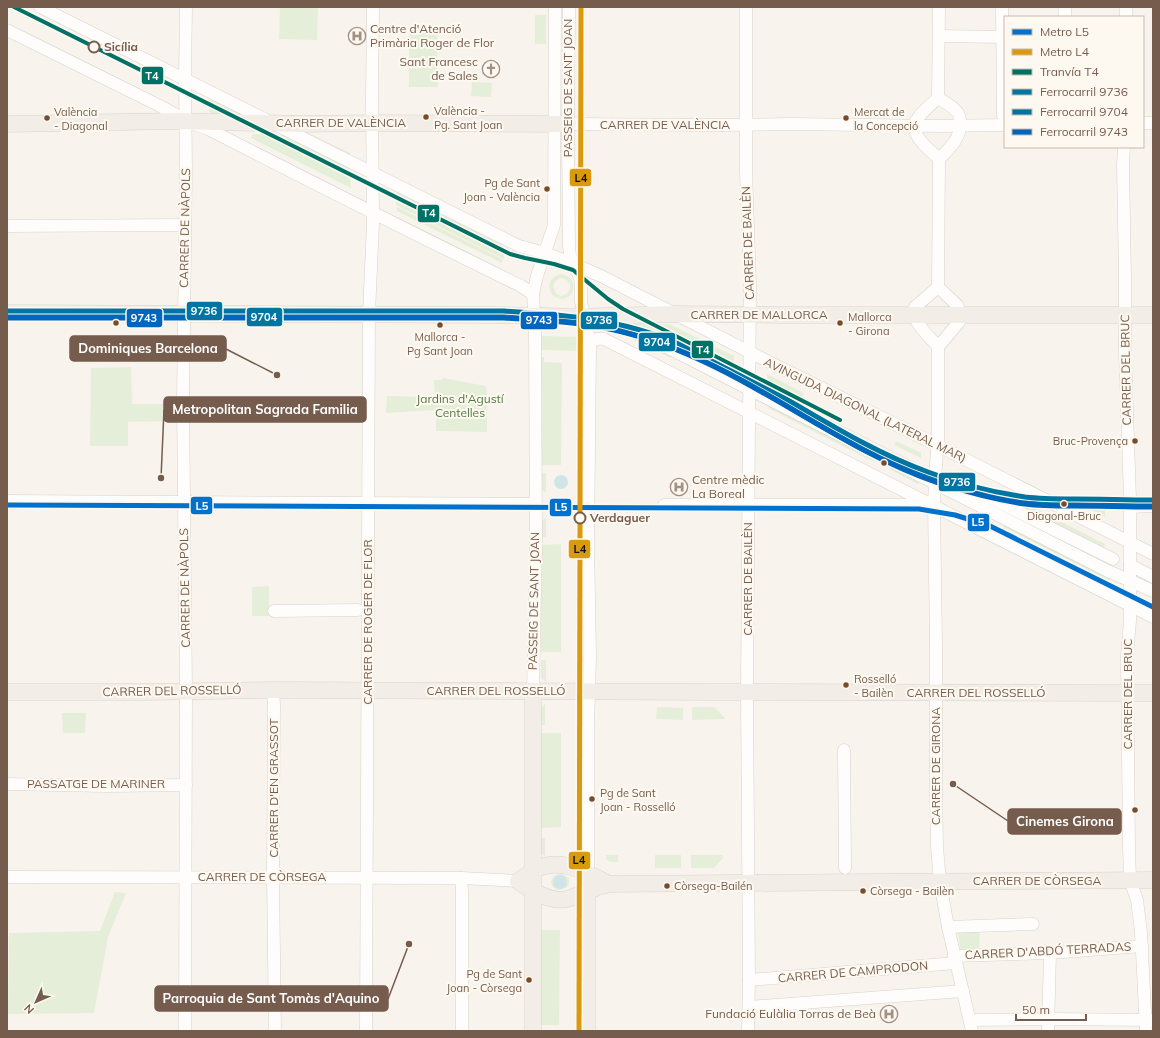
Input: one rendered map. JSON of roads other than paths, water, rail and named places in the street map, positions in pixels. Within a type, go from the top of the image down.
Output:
[{"type":"main road","name":"CARRER DE VALÈNCIA","points":[[7,124],[186,121],[301,124],[561,124]]},
{"type":"main road","name":"CARRER DE MALLORCA","points":[[534,315],[584,312],[605,316],[676,314],[913,314],[958,310],[1153,315]]},
{"type":"main road","points":[[7,313],[534,315]]},
{"type":"main road","name":"CARRER DEL ROSSELLÓ","points":[[7,692],[273,690],[936,693],[1153,692]]},
{"type":"main road","name":"PASSEIG DE SANT JOAN","points":[[533,691],[533,1031]]},
{"type":"main road","points":[[562,864],[588,873],[609,884],[568,899],[561,900],[533,891],[518,881],[533,871],[543,867],[562,864]]},
{"type":"main road","points":[[587,1031],[588,873]]},
{"type":"main road","name":"CARRER DE CÒRSEGA","points":[[609,884],[1153,880]]},
{"type":"street","points":[[40,7],[515,244],[543,257],[574,264]]},
{"type":"street","points":[[185,79],[186,7]]},
{"type":"street","points":[[372,173],[373,7]]},
{"type":"street","name":"PASSEIG DE SANT JOAN","points":[[555,7],[570,256],[580,278],[581,302],[584,312]]},
{"type":"street","name":"PASSEIG DE SANT JOAN","points":[[533,691],[536,541],[533,294],[535,282],[554,225],[569,7]]},
{"type":"street","name":"CARRER DE BAILÈN","points":[[746,7],[746,171],[750,284],[748,505],[748,1031]]},
{"type":"street","points":[[939,7],[938,98],[916,122],[915,132],[939,159]]},
{"type":"street","points":[[1002,7],[1004,120]]},
{"type":"street","points":[[7,30],[160,106],[186,121],[208,130],[521,286],[533,294]]},
{"type":"street","points":[[939,36],[1003,37]]},
{"type":"street","name":"CARRER DE NÀPOLS","points":[[185,79],[185,1031]]},
{"type":"street","points":[[938,98],[958,112],[961,126],[956,140],[939,159],[938,287],[958,310],[959,322],[938,347],[938,446]]},
{"type":"street","name":"CARRER DE VALÈNCIA","points":[[561,124],[746,125],[916,122],[961,126],[1004,120]]},
{"type":"street","name":"CARRER DEL BRUC","points":[[1124,148],[1125,315],[1130,507],[1130,621],[1127,656],[1130,880],[1137,900],[1148,1024]]},
{"type":"street","name":"CARRER DE ROGER DE FLOR","points":[[366,1031],[369,314],[373,213],[372,173]]},
{"type":"street","points":[[7,226],[185,225]]},
{"type":"street","name":"AVINGUDA DIAGONAL (LATERAL MAR)","points":[[574,264],[603,277],[1153,554]]},
{"type":"street","points":[[938,287],[913,310],[913,314],[924,331],[938,347]]},
{"type":"street","points":[[584,312],[590,345],[588,545],[590,691],[588,729],[588,873]]},
{"type":"street","points":[[605,316],[1108,571],[1153,591]]},
{"type":"street","points":[[590,345],[593,340],[598,338],[604,339],[1153,617]]},
{"type":"street","name":"CARRER DE GIRONA","points":[[938,446],[934,505],[937,844],[940,882],[948,927],[971,1026]]},
{"type":"street","points":[[952,479],[1113,559]]},
{"type":"street","points":[[7,501],[535,504]]},
{"type":"street","points":[[664,505],[934,505]]},
{"type":"street","points":[[1130,507],[1153,506]]},
{"type":"street","points":[[1130,565],[1153,577]]},
{"type":"street","points":[[274,611],[358,610]]},
{"type":"street","name":"CARRER D'EN GRASSOT","points":[[273,690],[275,1031]]},
{"type":"street","points":[[844,750],[845,868]]},
{"type":"street","name":"PASSATGE DE MARINER","points":[[7,784],[107,786],[186,785]]},
{"type":"street","name":"CARRER DE CÒRSEGA","points":[[7,877],[461,878],[518,881]]},
{"type":"street","points":[[461,878],[462,1031]]},
{"type":"street","points":[[948,927],[1033,924]]},
{"type":"street","name":"CARRER D'ABDÓ TERRADAS","points":[[955,959],[1142,946]]},
{"type":"street","points":[[1048,1025],[1050,953]]},
{"type":"street","name":"CARRER DE CAMPRODON","points":[[749,980],[955,959]]},
{"type":"street","points":[[749,1007],[964,991]]},
{"type":"street","points":[[971,1026],[1148,1024]]},
{"type":"tram line","name":"T4","points":[[14,7],[510,254],[573,270],[608,299],[623,309],[840,420]]},
{"type":"tram line","points":[[687,347],[917,464]]},
{"type":"metro line","name":"L4","points":[[579,1031],[581,7]]},
{"type":"metro line","name":"L5","points":[[7,505],[919,509],[955,515],[990,526],[1153,607]]},
{"type":"rail line","name":"9736","points":[[7,311],[504,311],[597,320],[650,333],[689,348],[720,362],[866,444],[928,472],[964,484],[1031,498],[1153,500]]},
{"type":"rail line","name":"9704","points":[[7,317],[504,317],[593,325],[634,335],[686,353],[747,383],[866,451],[896,465],[952,486],[988,496],[1031,504],[1153,506]]},
{"type":"rail line","name":"9743","points":[[7,318],[504,318],[600,327],[654,341],[705,362],[745,382],[853,445],[909,472],[959,490],[1025,504],[1055,506],[1153,507]]},
{"type":"place","name":"Centre d'Atenció Primària Roger de Flor","points":[[357,36]]},
{"type":"place","name":"Sicília","points":[[94,47]]},
{"type":"place","name":"Sant Francesc de Sales","points":[[491,69]]},
{"type":"place","name":"València - Pg. Sant Joan","points":[[426,117]]},
{"type":"place","name":"València - Diagonal","points":[[47,118]]},
{"type":"place","name":"Mercat de la Concepció","points":[[846,118]]},
{"type":"place","name":"Pg de Sant Joan - València","points":[[547,189]]},
{"type":"place","name":"Mallorca - Girona","points":[[840,323]]},
{"type":"place","name":"Mallorca - Pg Sant Joan","points":[[440,325]]},
{"type":"place","name":"Dominiques Barcelona","points":[[277,375]]},
{"type":"place","name":"Bruc-Provença","points":[[1135,441]]},
{"type":"place","name":"Metropolitan Sagrada Familia","points":[[161,478]]},
{"type":"place","name":"Centre mèdic La Boreal","points":[[679,487]]},
{"type":"place","name":"Diagonal-Bruc","points":[[1064,504]]},
{"type":"place","name":"Verdaguer","points":[[580,518]]},
{"type":"place","name":"Rosselló - Bailèn","points":[[846,685]]},
{"type":"place","name":"Cinemes Girona","points":[[953,784]]},
{"type":"place","name":"Pg de Sant Joan - Rosselló","points":[[592,799]]},
{"type":"place","name":"Còrsega-Bailén","points":[[667,886]]},
{"type":"place","name":"Còrsega - Bailèn","points":[[863,891]]},
{"type":"place","name":"Parroquia de Sant Tomàs d'Aquino","points":[[409,944]]},
{"type":"place","name":"Pg de Sant Joan - Còrsega","points":[[529,980]]},
{"type":"place","name":"Fundació Eulàlia Torras de Beà","points":[[889,1014]]},
{"type":"park label","name":"Jardins d'Agustí Centelles","points":[[460,406]]}]
